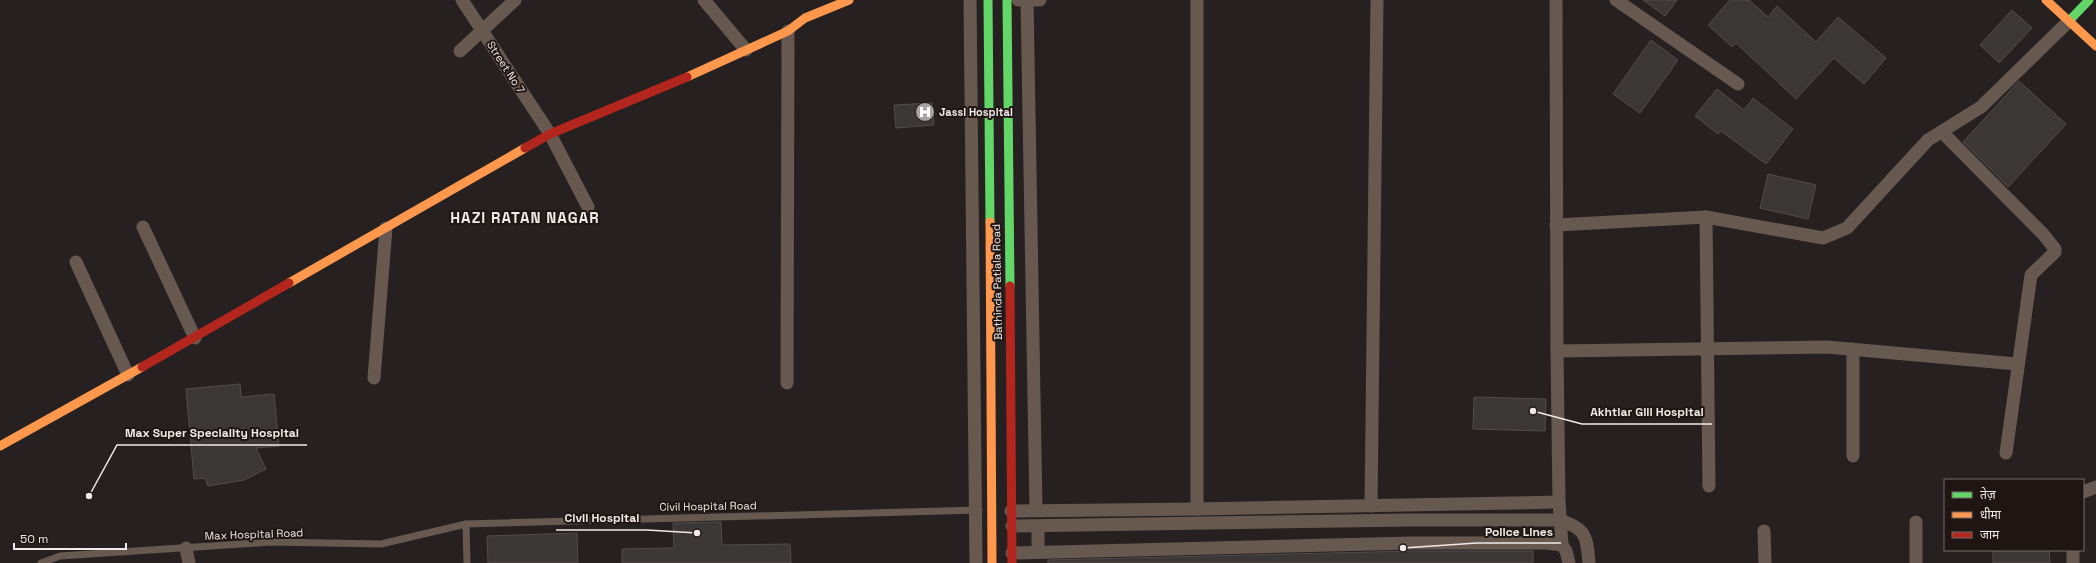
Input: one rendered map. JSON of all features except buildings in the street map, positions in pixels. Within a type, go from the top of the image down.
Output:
[{"type":"main road","points":[[0,446],[195,338],[550,134],[696,73],[788,30],[806,18],[850,0]]},
{"type":"main road","points":[[988,0],[992,563]]},
{"type":"main road","name":"Bathinda Patiala Road","points":[[1006,0],[1012,558]]},
{"type":"main road","points":[[2046,0],[2096,46]]},
{"type":"main road","points":[[2069,21],[2089,0]]},
{"type":"main road","points":[[804,6],[806,18]]},
{"type":"street","name":"Street No 7","points":[[462,0],[550,134],[588,207]]},
{"type":"street","points":[[460,51],[515,0]]},
{"type":"street","points":[[704,0],[746,50]]},
{"type":"street","points":[[970,0],[976,563]]},
{"type":"street","points":[[1006,0],[1040,0]]},
{"type":"street","points":[[1027,0],[1036,510]]},
{"type":"street","points":[[1196,0],[1197,509]]},
{"type":"street","points":[[1371,506],[1377,0]]},
{"type":"street","points":[[1556,0],[1556,352],[1558,502],[1562,545],[1566,551],[1569,563]]},
{"type":"street","points":[[1616,0],[1738,84]]},
{"type":"street","points":[[1556,225],[1706,217],[1823,238],[1847,228],[1928,140],[1982,107],[2069,21]]},
{"type":"street","points":[[787,383],[788,30]]},
{"type":"street","points":[[1942,132],[2043,234],[2055,249],[2055,252],[2031,275],[2017,364],[2006,453]]},
{"type":"street","points":[[1706,217],[1709,486]]},
{"type":"street","points":[[144,227],[195,338]]},
{"type":"street","points":[[374,378],[386,228]]},
{"type":"street","points":[[76,262],[128,375]]},
{"type":"street","points":[[1556,352],[1707,348],[1827,347],[2017,364]]},
{"type":"street","points":[[1853,349],[1853,456]]},
{"type":"street","points":[[2084,492],[2096,488]]},
{"type":"street","points":[[1011,511],[1558,502]]},
{"type":"street","points":[[1012,526],[1410,520],[1560,520],[1581,530],[1587,541],[1589,563]]},
{"type":"street","points":[[1916,522],[1916,563]]},
{"type":"street","points":[[1038,526],[1038,552]]},
{"type":"street","points":[[1764,530],[1765,563]]},
{"type":"street","points":[[1012,558],[1038,552],[1412,543],[1546,543],[1562,545]]},
{"type":"street","points":[[186,548],[189,563]]},
{"type":"street","points":[[2073,551],[2073,563]]},
{"type":"lane","name":"Civil Hospital Road","points":[[466,524],[991,510]]},
{"type":"lane","name":"Max Hospital Road","points":[[41,563],[60,556],[271,542],[381,544],[466,524]]},
{"type":"lane","points":[[466,524],[467,563]]},
{"type":"traffic: fast","points":[[988,0],[990,222]]},
{"type":"traffic: fast","points":[[1007,0],[1010,286]]},
{"type":"traffic: fast","points":[[2069,21],[2089,0]]},
{"type":"traffic: slow","points":[[687,77],[788,31],[805,18],[849,0]]},
{"type":"traffic: slow","points":[[2046,0],[2096,46]]},
{"type":"traffic: slow","points":[[289,283],[525,148]]},
{"type":"traffic: slow","points":[[990,222],[992,563]]},
{"type":"traffic: slow","points":[[0,446],[142,367]]},
{"type":"traffic: jam","points":[[525,148],[550,134],[687,77]]},
{"type":"traffic: jam","points":[[142,367],[289,283]]},
{"type":"traffic: jam","points":[[1010,286],[1012,563]]},
{"type":"place","name":"Jassi Hospital","points":[[925,112]]},
{"type":"place","name":"Akhtiar Gill Hospital","points":[[1533,411]]},
{"type":"place","name":"Max Super Speciality Hospital","points":[[89,496]]},
{"type":"place","name":"Civil Hospital","points":[[697,533]]},
{"type":"place","name":"Police Lines","points":[[1403,548]]},
{"type":"district","name":"HAZI RATAN NAGAR","points":[[525,217]]}]
